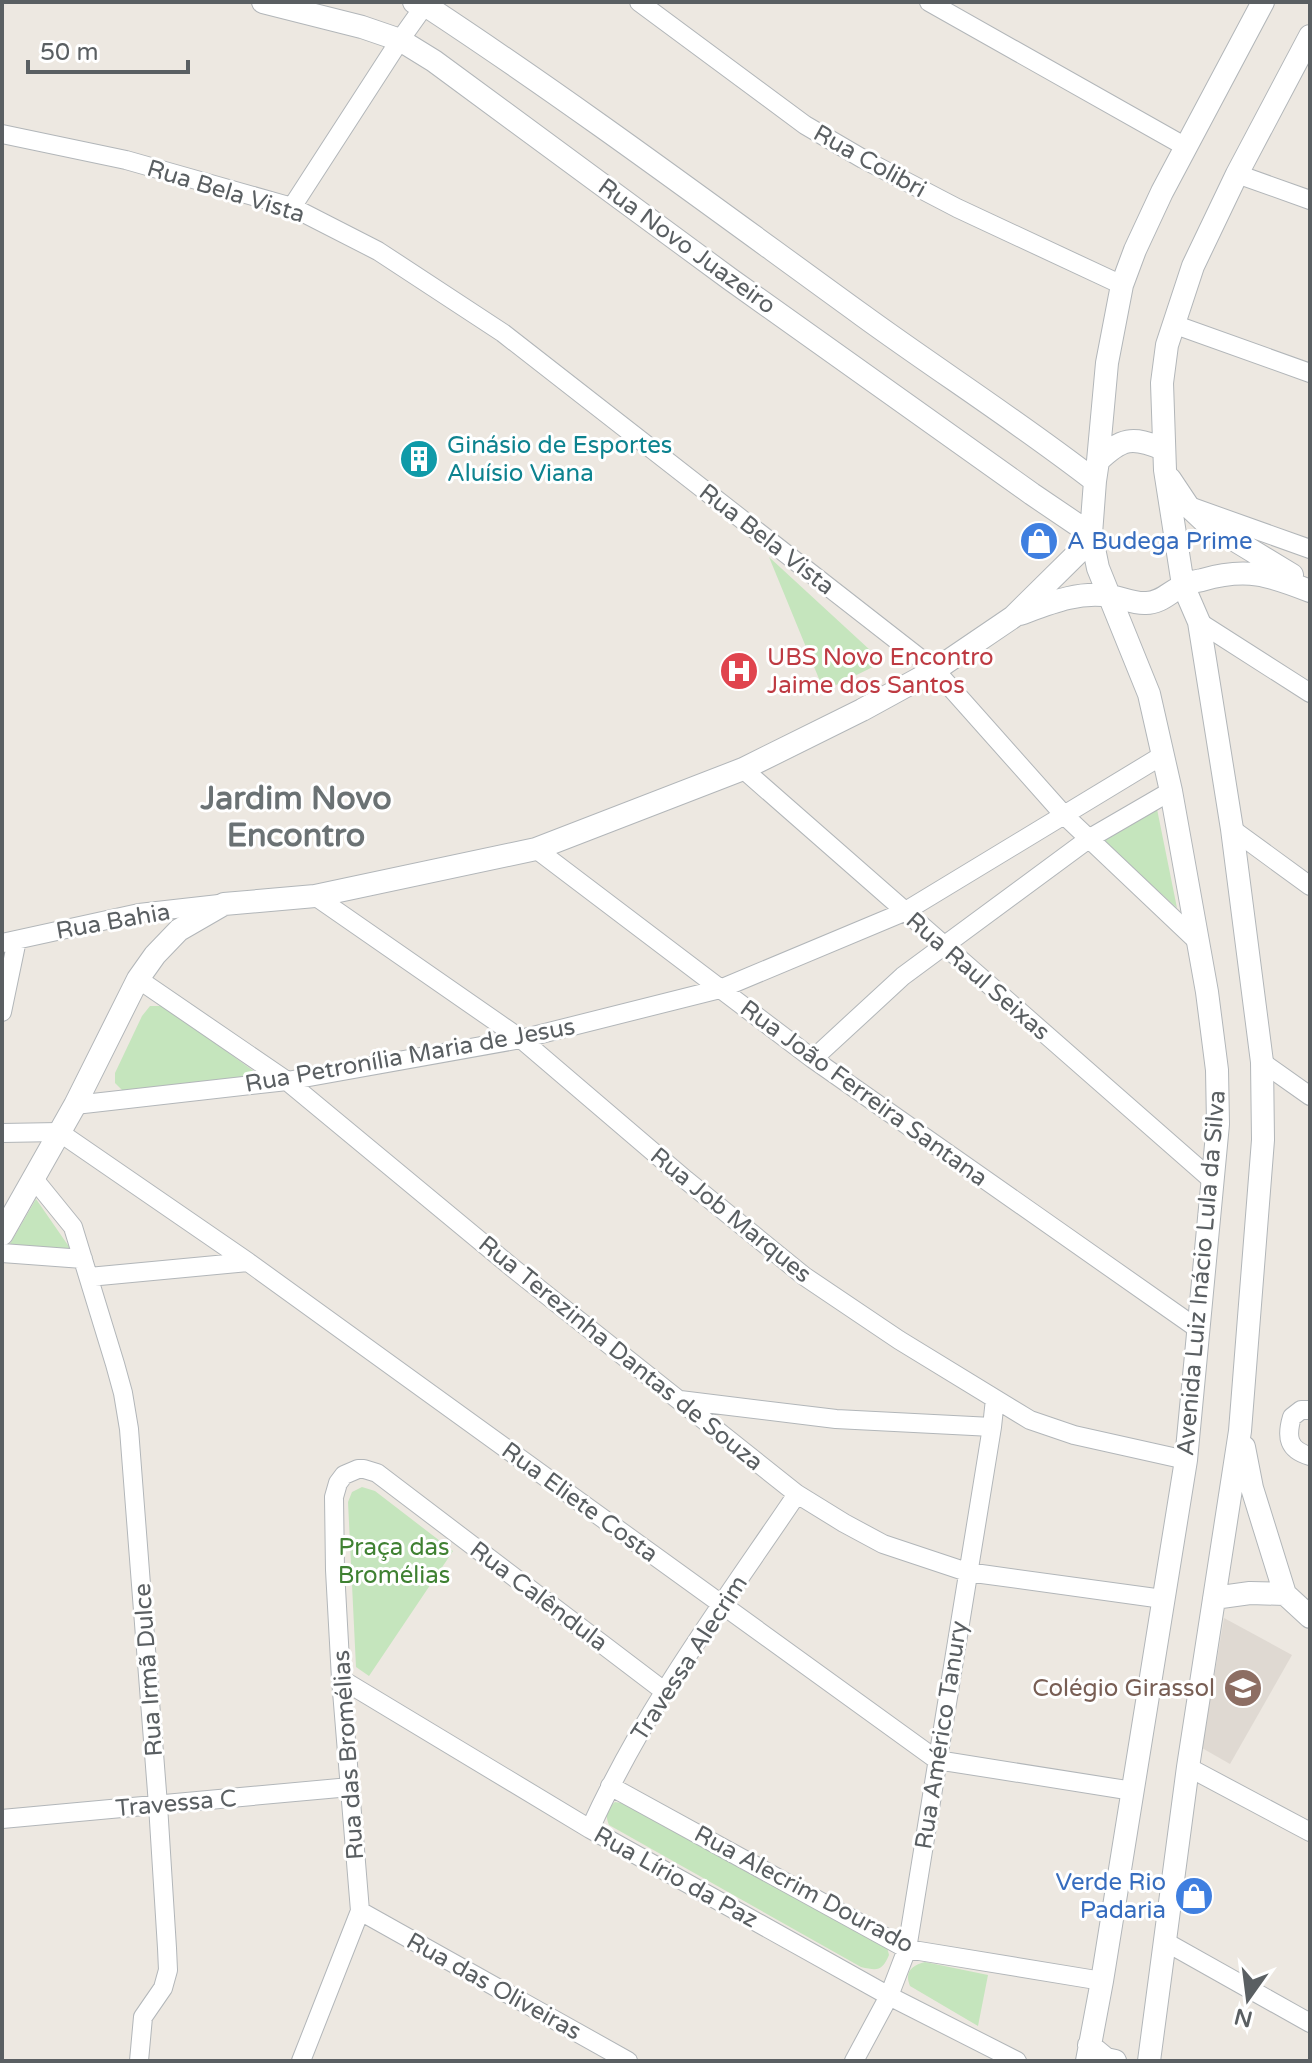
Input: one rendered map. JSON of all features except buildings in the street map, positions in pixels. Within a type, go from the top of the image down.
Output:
[{"type":"street","name":"Rua Novo Juazeiro","points":[[263,2],[400,40],[434,61],[730,279],[1091,537]]},
{"type":"street","name":"Rua Colibri","points":[[639,2],[805,125],[863,159],[957,208],[1122,285]]},
{"type":"street","points":[[929,2],[1186,147]]},
{"type":"street","name":"Avenida Luiz Inácio Lula da Silva","points":[[1088,2053],[1186,1460],[1218,1124],[1217,1070],[1171,791],[1149,694],[1098,568],[1091,537],[1096,471],[1107,363],[1122,285],[1135,250],[1186,147],[1263,2]]},
{"type":"street","name":"Rua Novo Juazeiro","points":[[422,3],[526,72],[920,357],[1027,430],[1096,471]]},
{"type":"street","points":[[292,207],[422,3]]},
{"type":"street","name":"Avenida Luiz Inácio Lula da Silva","points":[[1150,2057],[1188,1767],[1240,1431],[1263,1140],[1262,1062],[1232,829],[1199,622],[1183,585],[1164,460],[1162,383],[1167,345],[1193,266],[1237,174],[1310,36]]},
{"type":"street","name":"Rua Bela Vista","points":[[2,134],[126,160],[292,207],[378,251],[503,333],[935,670],[1064,815],[1198,942]]},
{"type":"street","points":[[1237,174],[1310,200]]},
{"type":"street","points":[[1173,324],[1310,373]]},
{"type":"street","points":[[1096,471],[1115,445],[1131,441],[1148,443],[1164,460],[1188,506],[1205,522],[1310,588]]},
{"type":"street","points":[[1188,506],[1310,549]]},
{"type":"street","points":[[2,1234],[75,1105],[138,979],[179,930],[224,904],[315,896],[536,849],[743,769],[935,670],[1013,617],[1091,537]]},
{"type":"street","points":[[1013,617],[1075,596],[1109,596],[1148,604],[1167,597],[1183,585],[1226,574],[1270,576],[1310,588]]},
{"type":"street","points":[[1199,622],[1310,693]]},
{"type":"street","name":"Rua Petronília Maria de Jesus","points":[[75,1105],[287,1081],[521,1039],[720,989],[904,912],[1163,755]]},
{"type":"street","name":"Rua Raul Seixas","points":[[743,769],[1213,1181]]},
{"type":"street","points":[[813,1059],[903,976],[1090,838],[1171,791]]},
{"type":"street","points":[[1232,829],[1310,886]]},
{"type":"street","name":"Rua João Ferreira Santana","points":[[536,849],[813,1059],[1198,1329]]},
{"type":"street","name":"Rua Job Marques","points":[[315,896],[521,1039],[804,1276],[899,1340],[1030,1420],[1074,1435],[1186,1460]]},
{"type":"street","name":"Rua Bahia","points":[[10,941],[139,913],[224,904]]},
{"type":"street","points":[[2,1012],[10,941]]},
{"type":"street","name":"Rua Terezinha Dantas de Souza","points":[[138,979],[287,1081],[514,1269],[797,1494],[844,1523],[883,1544],[967,1572],[1163,1599]]},
{"type":"street","points":[[1262,1062],[1310,1096]]},
{"type":"street","points":[[2,1133],[59,1132]]},
{"type":"street","name":"Rua Eliete Costa","points":[[59,1132],[248,1262],[937,1760],[1133,1791]]},
{"type":"street","name":"Rua Irmã Dulce","points":[[34,1179],[73,1227],[123,1393],[129,1429],[168,1970],[163,1988],[143,2017],[139,2061]]},
{"type":"street","points":[[2,1253],[86,1268],[248,1262]]},
{"type":"street","name":"Rua Américo Tanury","points":[[854,2061],[889,1996],[907,1949],[995,1399]]},
{"type":"street","points":[[680,1400],[836,1419],[992,1427]]},
{"type":"street","points":[[1310,1410],[1301,1410],[1292,1417],[1289,1439],[1300,1454],[1310,1456]]},
{"type":"street","points":[[1240,1431],[1252,1488],[1285,1594],[1310,1617]]},
{"type":"street","name":"Rua das Bromélias","points":[[301,2061],[360,1911],[341,1679],[334,1497],[344,1475],[358,1469],[377,1473]]},
{"type":"street","name":"Rua Calêndula","points":[[377,1473],[664,1691]]},
{"type":"street","name":"Travessa Alecrim","points":[[590,1829],[610,1786],[664,1691],[797,1494]]},
{"type":"street","points":[[1214,1598],[1250,1593],[1285,1594]]},
{"type":"street","name":"Rua Lírio da Paz","points":[[341,1679],[590,1829],[889,1996],[1017,2061]]},
{"type":"street","points":[[1188,1767],[1310,1832]]},
{"type":"street","name":"Rua Alecrim Dourado","points":[[610,1786],[907,1949],[1102,1981]]},
{"type":"street","name":"Travessa C","points":[[2,1819],[350,1787]]},
{"type":"street","name":"Rua das Oliveiras","points":[[360,1911],[628,2061]]},
{"type":"street","points":[[1164,1941],[1310,2023]]},
{"type":"street","points":[[1088,2053],[1115,2061]]},
{"type":"street","points":[[1127,2061],[1150,2057]]},
{"type":"shaded area","name":"Colégio Girassol","points":[[1224,1618],[1292,1655],[1230,1764],[1202,1748]]},
{"type":"green space","points":[[769,557],[883,662],[824,691]]},
{"type":"green space","points":[[1157,809],[1177,908],[1102,840]]},
{"type":"green space","points":[[150,1006],[164,1006],[259,1075],[123,1091],[115,1083],[115,1073],[142,1016]]},
{"type":"green space","points":[[36,1199],[72,1251],[7,1249]]},
{"type":"green space","name":"Praça das Bromélias","points":[[362,1487],[375,1491],[453,1551],[369,1676],[356,1667],[348,1502],[352,1492]]},
{"type":"green space","points":[[615,1802],[627,1804],[887,1947],[889,1955],[882,1967],[861,1967],[609,1825],[607,1812]]},
{"type":"green space","points":[[925,1962],[988,1975],[978,2026],[910,1986],[910,1970]]},
{"type":"place","name":"Ginásio de Esportes Aluísio Viana","points":[[419,459]]},
{"type":"place","name":"A Budega Prime","points":[[1039,541]]},
{"type":"place","name":"UBS Novo Encontro Jaime dos Santos","points":[[739,671]]},
{"type":"place","name":"Colégio Girassol","points":[[1243,1688]]},
{"type":"place","name":"Verde Rio Padaria","points":[[1194,1896]]},
{"type":"district","name":"Jardim Novo Encontro","points":[[296,816]]}]
